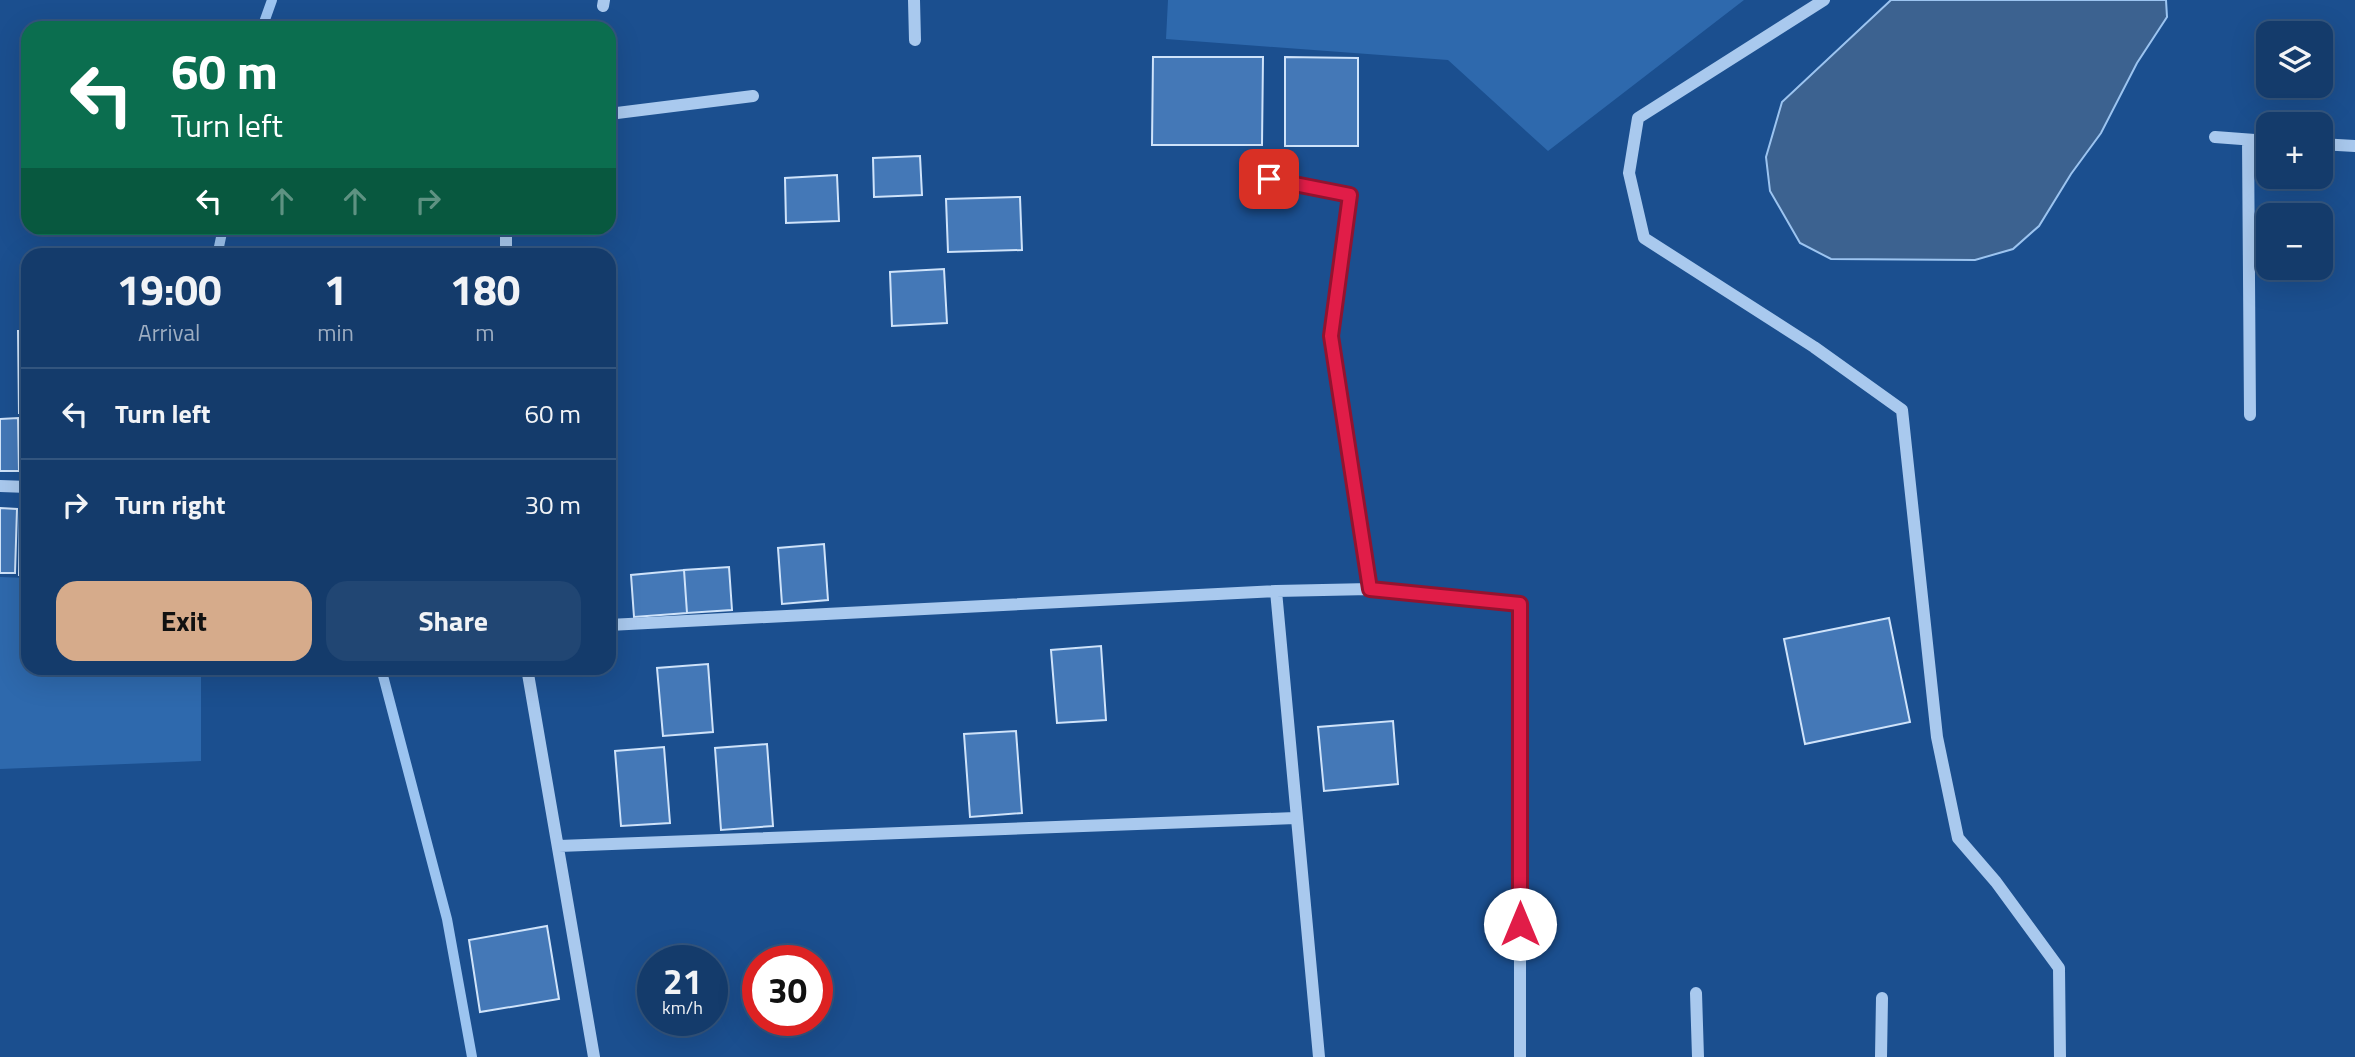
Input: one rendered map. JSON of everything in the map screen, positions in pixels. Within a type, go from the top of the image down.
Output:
[{"type":"street","points":[[914,0],[915,40]]},
{"type":"street","points":[[1824,0],[1638,118],[1629,173],[1644,238],[1814,347],[1902,410],[1937,737],[1958,838],[1996,882],[2059,968],[2060,1057]]},
{"type":"street","points":[[616,113],[753,96]]},
{"type":"street","points":[[2215,137],[2256,140]]},
{"type":"street","points":[[2248,139],[2250,415]]},
{"type":"street","points":[[2333,145],[2355,146]]},
{"type":"street","points":[[1269,179],[1350,195],[1331,336],[1370,589]]},
{"type":"street","points":[[0,486],[21,487]]},
{"type":"street","points":[[616,625],[1276,591],[1370,589],[1520,604],[1520,1057]]},
{"type":"street","points":[[1276,591],[1319,1057]]},
{"type":"street","points":[[528,675],[594,1057]]},
{"type":"street","points":[[559,846],[1296,818]]},
{"type":"street","points":[[1696,993],[1698,1057]]},
{"type":"street","points":[[1881,1057],[1882,998]]},
{"type":"shaded area","points":[[1168,0],[1744,0],[1548,151],[1448,60],[1166,39]]},
{"type":"shaded area","points":[[1891,0],[2166,0],[2167,17],[2137,63],[2101,133],[2071,174],[2039,226],[2013,249],[1975,260],[1831,259],[1800,243],[1770,191],[1766,157],[1782,102]]},
{"type":"shaded area","points":[[0,577],[21,578],[21,675],[201,675],[201,761],[0,769]]},
{"type":"building","points":[[1153,57],[1263,57],[1262,145],[1152,145]]},
{"type":"building","points":[[1285,57],[1358,58],[1358,146],[1285,146]]},
{"type":"building","points":[[920,156],[922,195],[874,197],[873,158]]},
{"type":"building","points":[[837,175],[839,221],[786,223],[785,178]]},
{"type":"building","points":[[1020,197],[1022,250],[948,252],[946,199]]},
{"type":"building","points":[[944,269],[947,323],[892,326],[890,272]]},
{"type":"building","points":[[18,331],[21,331],[21,413]]},
{"type":"building","points":[[18,418],[19,471],[0,471],[0,419]]},
{"type":"building","points":[[0,508],[17,509],[15,573],[0,573]]},
{"type":"building","points":[[20,509],[21,575],[19,575]]},
{"type":"building","points":[[824,544],[828,600],[782,604],[778,548]]},
{"type":"building","points":[[729,567],[732,610],[687,613],[684,570]]},
{"type":"building","points":[[684,570],[687,613],[634,617],[631,575]]},
{"type":"building","points":[[1889,618],[1910,722],[1805,744],[1784,639]]},
{"type":"building","points":[[1101,646],[1106,720],[1057,723],[1051,650]]},
{"type":"building","points":[[708,664],[713,732],[663,736],[657,668]]},
{"type":"building","points":[[1393,721],[1398,784],[1324,791],[1318,727]]},
{"type":"building","points":[[1016,731],[1022,813],[970,817],[964,734]]},
{"type":"building","points":[[767,744],[773,826],[721,830],[715,748]]},
{"type":"building","points":[[664,747],[670,823],[621,826],[615,751]]},
{"type":"building","points":[[547,926],[559,999],[480,1012],[469,940]]},
{"type":"waterway","points":[[264,21],[272,0]]},
{"type":"waterway","points":[[219,248],[222,235]]},
{"type":"waterway","points":[[383,675],[447,919],[472,1057]]},
{"type":"route","points":[[1269,179],[1350,195],[1331,336],[1370,589],[1520,604],[1520,924]]}]
